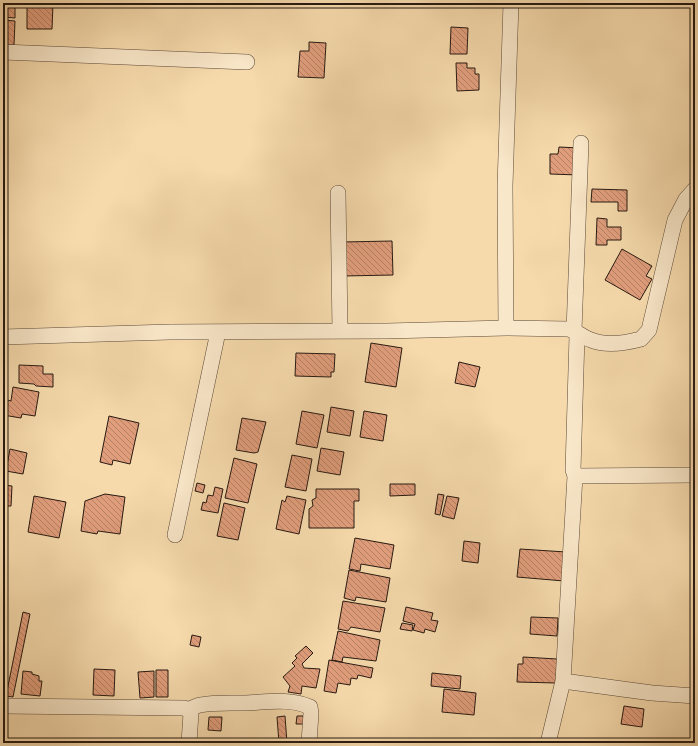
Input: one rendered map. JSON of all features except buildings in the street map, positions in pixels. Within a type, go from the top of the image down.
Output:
[{"type":"street","points":[[506,328],[505,186],[511,3]]},
{"type":"street","points":[[3,52],[247,62]]},
{"type":"street","points":[[548,743],[562,681],[575,476],[573,470],[577,336],[574,331],[581,143]]},
{"type":"street","points":[[3,337],[506,328],[568,329],[602,343],[624,343],[641,339],[649,330],[675,220],[686,199],[695,189]]},
{"type":"street","points":[[338,193],[340,331]]},
{"type":"street","points":[[176,535],[218,332]]},
{"type":"street","points":[[575,476],[695,475]]},
{"type":"street","points":[[562,681],[652,693],[695,696]]},
{"type":"street","points":[[188,710],[200,705],[221,703],[294,702],[304,704],[310,707],[311,713],[309,743]]},
{"type":"street","points":[[3,706],[184,708],[191,714],[189,743]]}]
